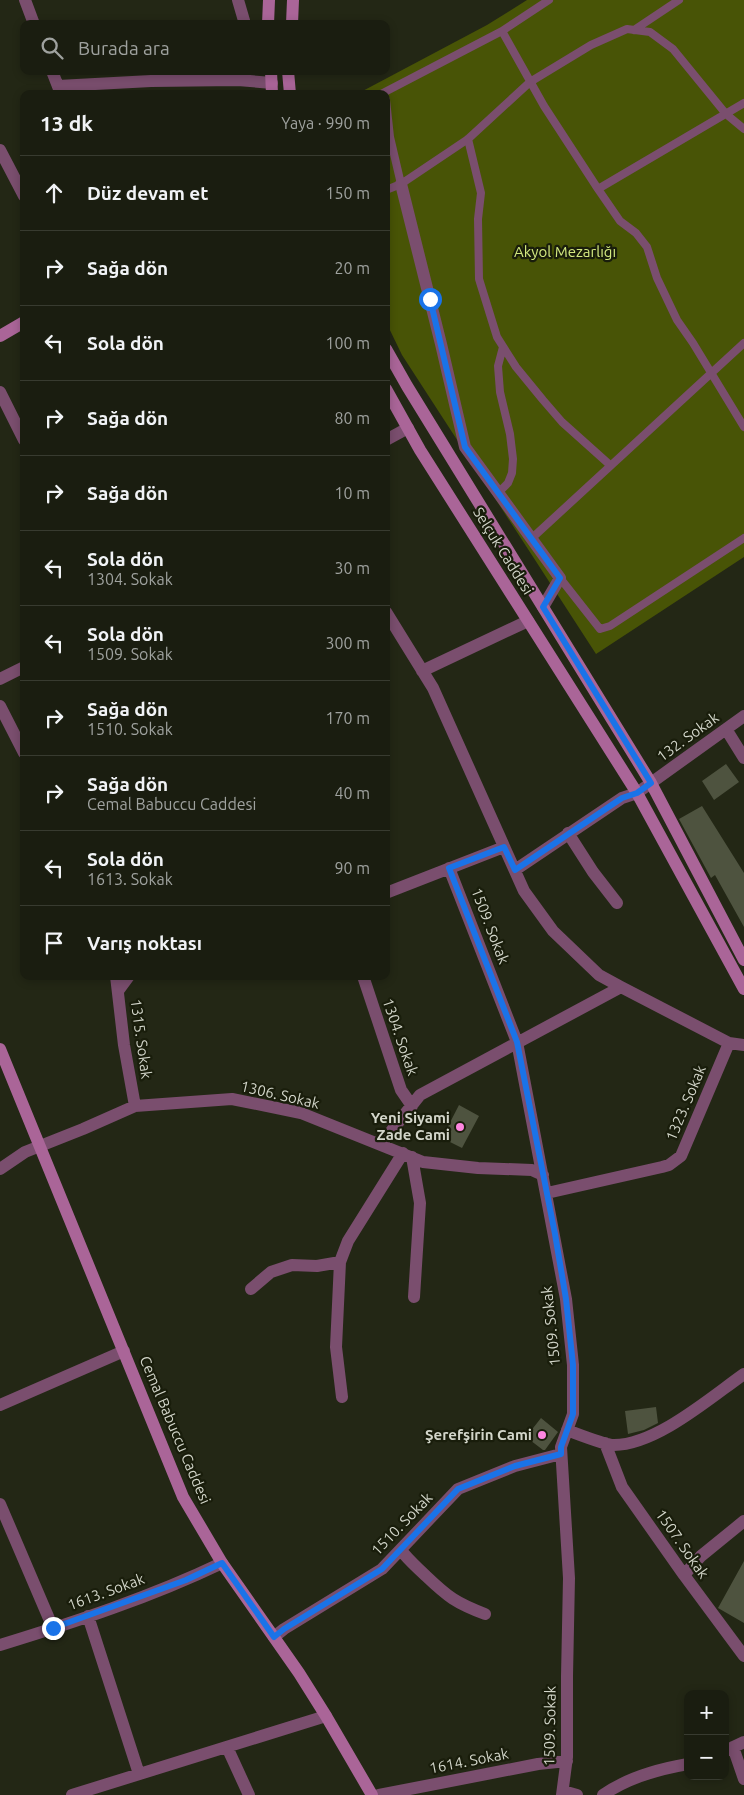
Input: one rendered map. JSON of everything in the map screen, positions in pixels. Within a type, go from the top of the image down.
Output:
[{"type":"main road","points":[[268,20],[269,0]]},
{"type":"main road","points":[[292,20],[293,0]]},
{"type":"main road","points":[[288,75],[290,90]]},
{"type":"main road","points":[[0,336],[20,324]]},
{"type":"main road","points":[[390,356],[651,783],[744,960]]},
{"type":"main road","name":"Selçuk Caddesi","points":[[390,396],[420,450],[637,793],[744,989]]},
{"type":"main road","name":"Cemal Babuccu Caddesi","points":[[0,1049],[182,1497],[222,1563],[326,1716],[372,1795]]},
{"type":"street","points":[[25,0],[32,20]]},
{"type":"street","points":[[238,0],[244,20]]},
{"type":"street","points":[[54,75],[60,90],[150,81],[238,80],[272,83]]},
{"type":"street","points":[[0,150],[6,174],[20,191]]},
{"type":"street","points":[[401,184],[465,447],[560,578],[543,607]]},
{"type":"street","points":[[0,392],[20,432]]},
{"type":"street","points":[[390,438],[408,428]]},
{"type":"street","points":[[390,619],[433,688],[524,891],[553,931],[599,975],[729,1043],[744,1045]]},
{"type":"street","points":[[422,671],[528,621]]},
{"type":"street","points":[[0,679],[20,669]]},
{"type":"street","points":[[0,706],[20,745]]},
{"type":"street","name":"132. Sokak","points":[[515,870],[622,798],[637,793],[744,716]]},
{"type":"street","points":[[726,729],[744,758]]},
{"type":"street","points":[[568,833],[593,872],[617,903]]},
{"type":"street","points":[[390,892],[504,847]]},
{"type":"street","name":"1509. Sokak","points":[[449,868],[517,1042],[566,1299],[573,1365],[573,1414],[561,1447],[570,1578],[567,1761],[563,1793]]},
{"type":"street","name":"1315. Sokak","points":[[117,980],[124,1045],[134,1106]]},
{"type":"street","points":[[118,991],[126,980]]},
{"type":"street","name":"1304. Sokak","points":[[364,980],[401,1090],[412,1106]]},
{"type":"street","points":[[381,1144],[420,1095],[621,987]]},
{"type":"street","name":"1323. Sokak","points":[[547,1193],[662,1167],[669,1165],[681,1156],[729,1043]]},
{"type":"street","name":"1306. Sokak","points":[[0,1169],[25,1152],[84,1129],[134,1106],[232,1099],[301,1113],[422,1162],[478,1168],[532,1170],[543,1175]]},
{"type":"street","points":[[342,1396],[336,1347],[340,1262],[348,1241],[407,1155]]},
{"type":"street","points":[[407,1155],[420,1203],[414,1297]]},
{"type":"street","points":[[251,1289],[271,1272],[285,1267],[292,1265],[317,1266],[340,1262]]},
{"type":"street","points":[[0,1405],[124,1351]]},
{"type":"street","points":[[567,1430],[612,1446],[636,1443],[677,1422],[744,1374]]},
{"type":"street","name":"1507. Sokak","points":[[605,1443],[622,1487],[684,1575],[743,1653]]},
{"type":"street","name":"1510. Sokak","points":[[274,1637],[382,1569],[458,1489],[515,1466],[561,1454]]},
{"type":"street","points":[[0,1504],[53,1628]]},
{"type":"street","points":[[684,1575],[701,1556],[744,1521]]},
{"type":"street","points":[[401,1550],[407,1559],[442,1592],[461,1605],[485,1614]]},
{"type":"street","name":"1613. Sokak","points":[[0,1645],[88,1616],[186,1580],[222,1563]]},
{"type":"street","points":[[88,1616],[139,1774]]},
{"type":"street","points":[[72,1795],[326,1716]]},
{"type":"street","points":[[227,1747],[247,1794]]},
{"type":"street","points":[[734,1747],[744,1779]]},
{"type":"street","name":"1614. Sokak","points":[[378,1795],[538,1764],[567,1761]]},
{"type":"street","points":[[603,1795],[611,1789],[664,1768],[684,1765]]},
{"type":"street","points":[[563,1793],[577,1795]]},
{"type":"lane","points":[[390,92],[502,31],[550,0]]},
{"type":"lane","points":[[634,30],[679,0]]},
{"type":"lane","points":[[390,188],[401,184],[468,139],[530,82],[591,45],[627,28],[650,32],[673,49],[726,114],[744,129]]},
{"type":"lane","points":[[502,31],[544,106],[598,189],[620,221],[636,233],[647,247],[657,278],[677,320],[712,372],[744,428]]},
{"type":"lane","points":[[598,189],[744,103]]},
{"type":"lane","points":[[390,137],[401,184]]},
{"type":"lane","points":[[468,139],[481,193],[478,219],[479,280],[497,338],[516,367],[562,422],[610,465]]},
{"type":"lane","points":[[531,539],[744,343]]},
{"type":"lane","points":[[498,492],[508,483],[513,466],[510,434],[499,383],[498,366],[503,347]]},
{"type":"lane","points":[[560,578],[600,629],[610,626],[744,538]]},
{"type":"green space","name":"Akyol Mezarlığı","points":[[527,0],[744,0],[744,557],[596,654],[402,355],[390,330],[390,90],[365,90],[487,25]]},
{"type":"building","points":[[726,764],[739,782],[714,800],[702,781]]},
{"type":"building","points":[[702,806],[744,873],[744,927],[715,875],[711,878],[679,819]]},
{"type":"building","name":"Yeni Siyami Zade Cami","points":[[459,1105],[479,1116],[462,1148],[442,1138]]},
{"type":"building","points":[[656,1407],[658,1423],[644,1430],[628,1434],[625,1411]]},
{"type":"building","name":"Şerefşirin Cami","points":[[541,1418],[558,1432],[545,1450],[526,1437]]},
{"type":"building","points":[[744,1561],[744,1623],[718,1608]]},
{"type":"place","name":"Yeni Siyami Zade Cami","points":[[460,1127]]},
{"type":"place","name":"Şerefşirin Cami","points":[[542,1435]]},
{"type":"route","points":[[53,1628],[186,1580],[222,1563],[274,1637],[382,1569],[458,1489],[515,1466],[561,1454],[561,1447],[573,1414],[573,1365],[566,1299],[517,1042],[449,868],[504,847],[515,870],[622,798],[637,793],[651,783],[543,607],[560,578],[465,447],[430,299]]}]
